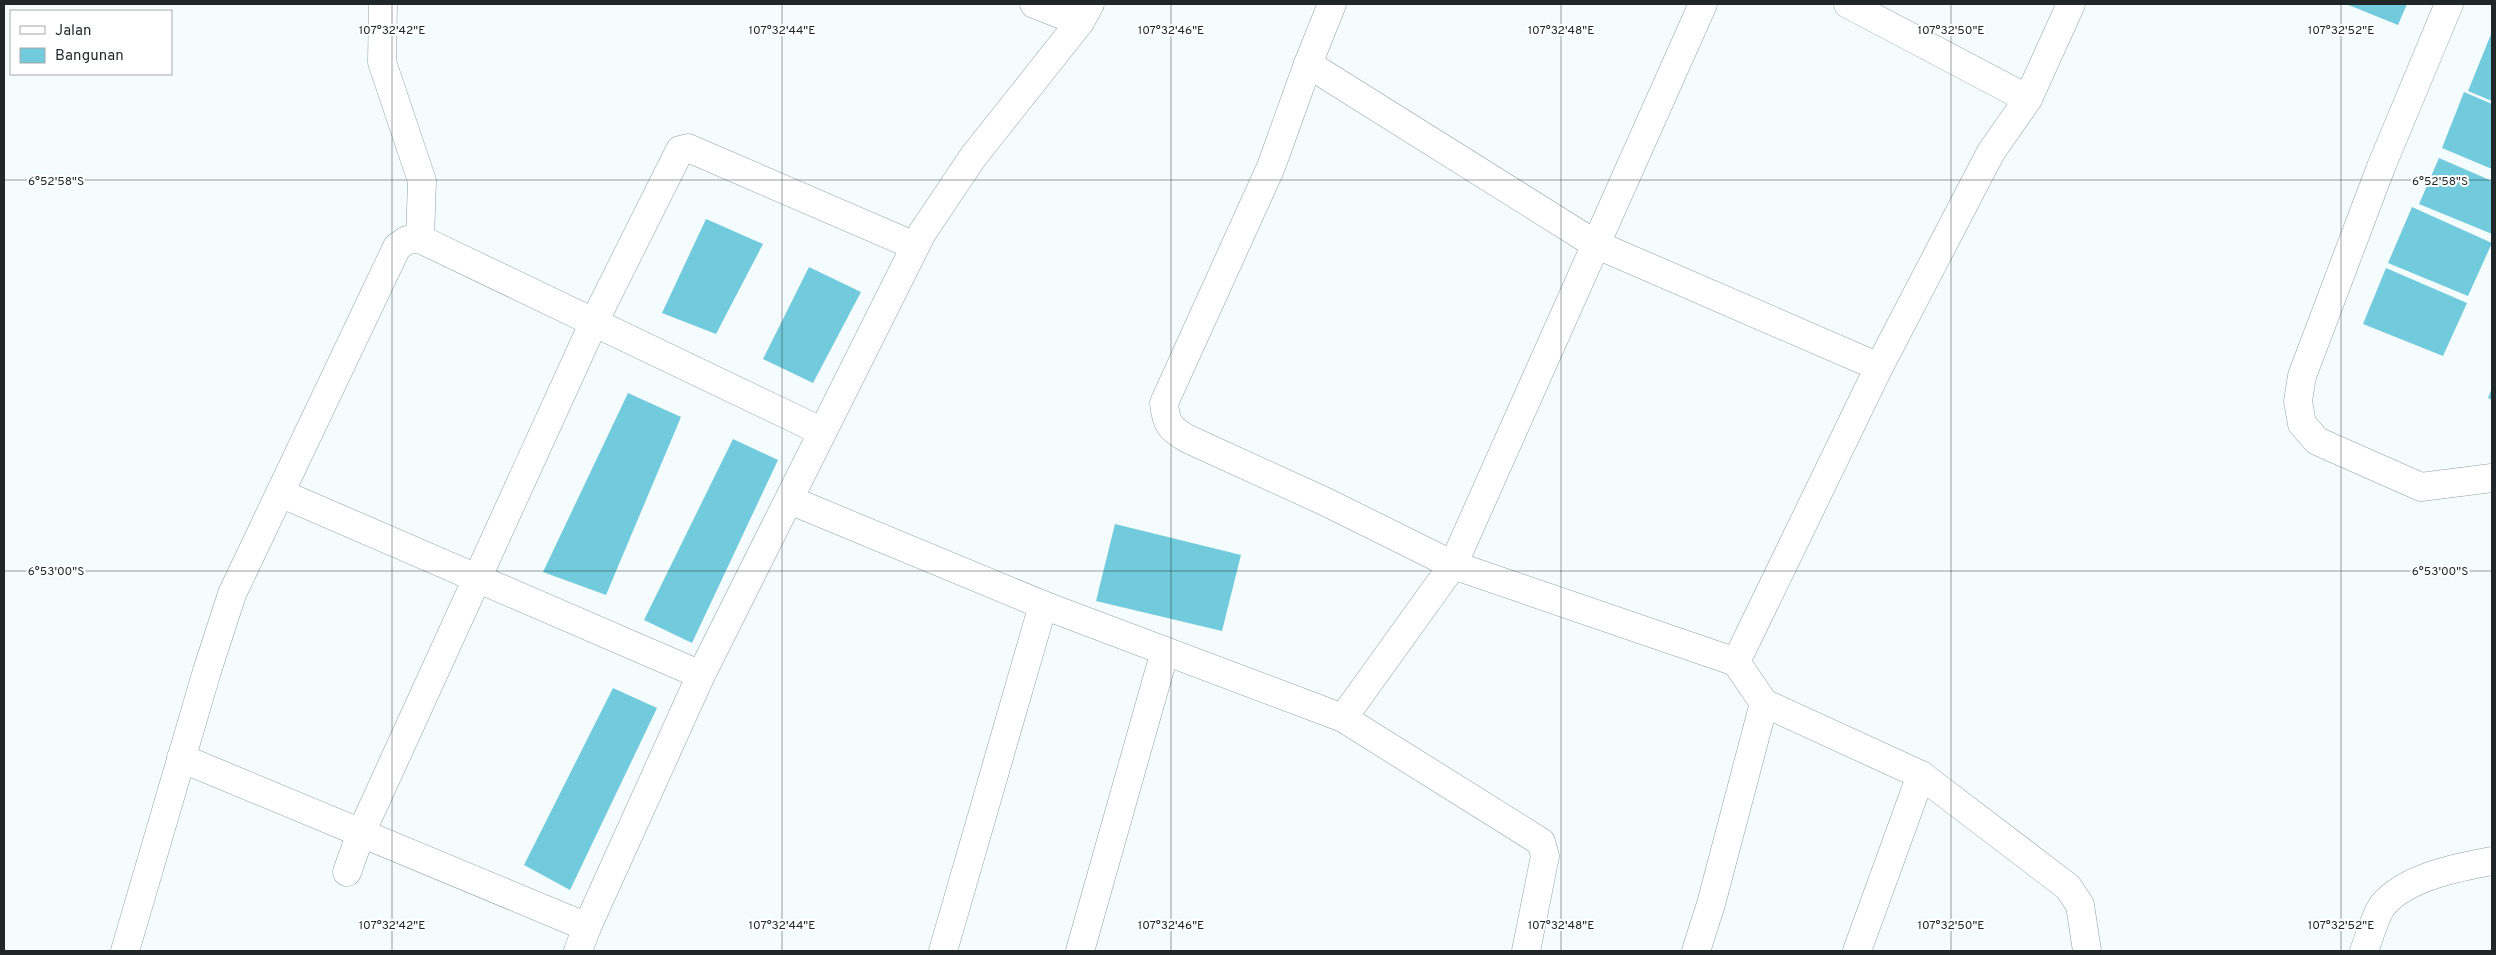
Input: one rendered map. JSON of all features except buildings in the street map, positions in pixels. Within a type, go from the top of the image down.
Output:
[{"type":"street","points":[[383,4],[382,62],[422,181],[420,239]]},
{"type":"street","points":[[181,758],[361,833],[582,939],[701,675],[790,500],[821,431],[915,246],[974,157],[1085,13],[1034,4]]},
{"type":"street","points":[[1332,4],[1271,167],[1164,402],[1166,418],[1174,431],[1326,502],[1453,566],[1736,662],[1764,703],[1921,776],[2068,887],[2080,905],[2087,951]]},
{"type":"street","points":[[1343,718],[1453,566],[1703,4]]},
{"type":"street","points":[[1848,4],[2028,99]]},
{"type":"street","points":[[1736,662],[1879,367],[1991,152],[2028,99],[2072,4]]},
{"type":"street","points":[[2449,4],[2381,166],[2302,376],[2298,401],[2302,424],[2317,441],[2421,487],[2492,478]]},
{"type":"street","points":[[1308,64],[1595,244],[1879,367]]},
{"type":"street","points":[[347,872],[361,833],[594,322],[680,150],[688,148],[915,246]]},
{"type":"street","points":[[125,951],[181,758],[232,594],[396,247],[407,240],[420,239],[821,431]]},
{"type":"street","points":[[280,493],[701,675]]},
{"type":"street","points":[[790,500],[1043,606],[1343,718],[1541,842],[1545,856],[1526,951]]},
{"type":"street","points":[[943,951],[1043,606]]},
{"type":"street","points":[[1080,951],[1165,651]]},
{"type":"street","points":[[1696,951],[1711,904],[1764,703]]},
{"type":"street","points":[[1857,951],[1921,776]]},
{"type":"street","points":[[2364,951],[2383,905],[2408,886],[2436,874],[2492,861]]}]
